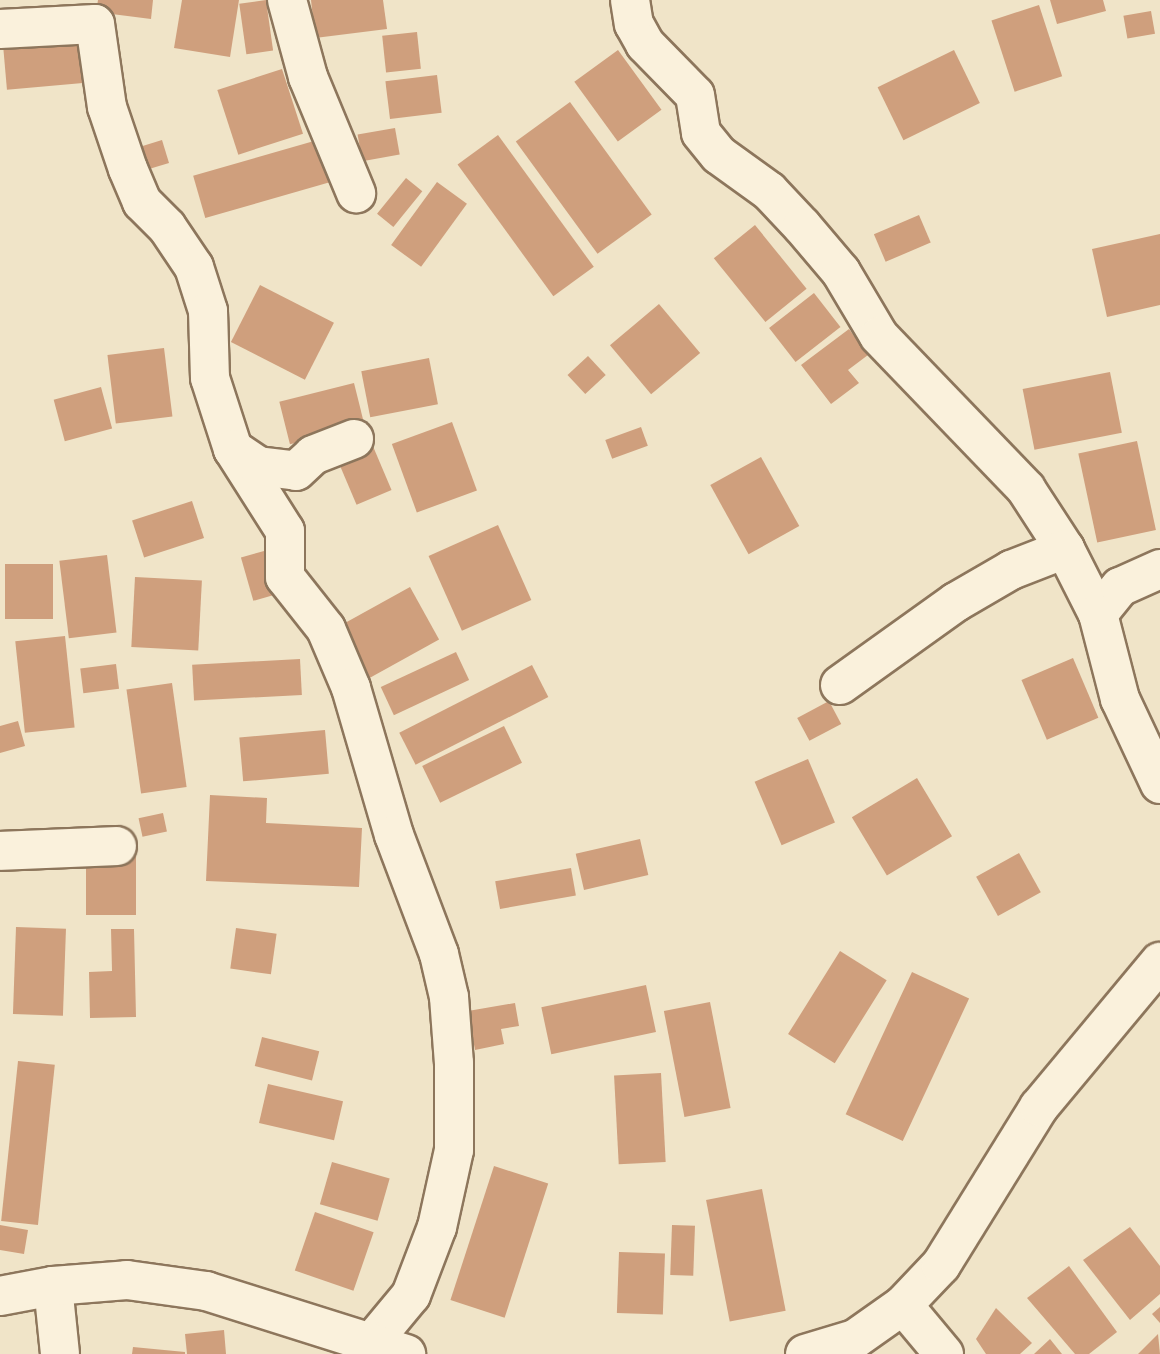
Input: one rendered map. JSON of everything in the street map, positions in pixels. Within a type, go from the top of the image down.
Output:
[{"type":"street","points":[[287,0],[308,77],[356,192]]},
{"type":"street","points":[[630,0],[634,24],[645,44],[695,95],[701,133],[719,155],[769,191],[802,226],[841,272],[879,336],[1026,489],[1065,549],[1098,614],[1120,699],[1160,783]]},
{"type":"street","points":[[0,29],[95,24],[107,107],[133,180],[142,202],[167,227],[194,267],[203,290],[210,378],[233,449],[285,531],[285,577],[326,629],[351,688],[394,835],[439,954],[449,996],[454,1063],[451,1163],[437,1227],[411,1295],[384,1350],[206,1292],[127,1280],[53,1286],[0,1296]]},
{"type":"street","points":[[233,449],[258,466],[296,471],[313,455],[354,439]]},
{"type":"street","points":[[840,685],[956,601],[1012,570],[1065,549]]},
{"type":"street","points":[[1098,614],[1120,587],[1160,569]]},
{"type":"street","points":[[0,851],[117,846]]},
{"type":"street","points":[[805,1354],[855,1339],[903,1306],[941,1265],[1039,1107],[1160,962]]},
{"type":"street","points":[[53,1286],[60,1354]]},
{"type":"street","points":[[903,1306],[944,1354]]},
{"type":"building","points":[[98,0],[153,0],[151,19],[96,12]]},
{"type":"building","points":[[182,0],[239,0],[230,57],[174,48]]},
{"type":"building","points":[[266,0],[273,51],[246,54],[239,4]]},
{"type":"building","points":[[311,0],[383,0],[387,29],[315,38]]},
{"type":"building","points":[[1050,0],[1103,0],[1106,11],[1057,24]]},
{"type":"building","points":[[1039,5],[1062,76],[1015,92],[991,20]]},
{"type":"building","points":[[1151,11],[1155,34],[1127,39],[1123,16]]},
{"type":"building","points":[[417,32],[421,69],[386,72],[382,36]]},
{"type":"building","points":[[82,41],[86,83],[7,90],[3,48]]},
{"type":"building","points":[[618,50],[661,110],[618,142],[574,82]]},
{"type":"building","points":[[954,50],[980,103],[903,140],[878,87]]},
{"type":"building","points":[[282,69],[303,134],[238,155],[217,90]]},
{"type":"building","points":[[437,75],[442,113],[390,119],[385,81]]},
{"type":"building","points":[[570,102],[652,214],[597,254],[516,141]]},
{"type":"building","points":[[395,128],[400,155],[362,161],[358,135]]},
{"type":"building","points":[[498,135],[594,267],[553,296],[458,164]]},
{"type":"building","points":[[321,139],[333,181],[205,218],[193,176]]},
{"type":"building","points":[[162,140],[169,163],[143,171],[136,148]]},
{"type":"building","points":[[406,178],[422,191],[393,227],[377,214]]},
{"type":"building","points":[[437,182],[467,204],[421,267],[391,245]]},
{"type":"building","points":[[919,215],[931,243],[886,262],[874,234]]},
{"type":"building","points":[[755,225],[807,289],[765,322],[714,258]]},
{"type":"building","points":[[1160,234],[1160,305],[1107,317],[1092,249]]},
{"type":"building","points":[[260,285],[334,323],[305,380],[231,342]]},
{"type":"building","points":[[814,293],[840,327],[796,362],[769,328]]},
{"type":"building","points":[[659,304],[700,353],[651,394],[610,345]]},
{"type":"building","points":[[849,329],[868,355],[848,370],[859,383],[831,404],[801,365]]},
{"type":"building","points":[[164,348],[172,416],[116,423],[107,355]]},
{"type":"building","points":[[588,356],[606,375],[585,394],[568,375]]},
{"type":"building","points":[[429,358],[438,404],[370,417],[361,371]]},
{"type":"building","points":[[1110,372],[1122,433],[1034,450],[1023,389]]},
{"type":"building","points":[[354,383],[365,426],[290,444],[279,402]]},
{"type":"building","points":[[101,387],[112,429],[65,441],[54,400]]},
{"type":"building","points":[[452,422],[477,491],[417,512],[392,444]]},
{"type":"building","points":[[641,427],[648,446],[612,459],[605,440]]},
{"type":"building","points":[[1137,441],[1156,530],[1097,542],[1078,453]]},
{"type":"building","points":[[372,444],[392,490],[357,505],[337,459]]},
{"type":"building","points":[[761,457],[799,526],[749,554],[710,485]]},
{"type":"building","points":[[192,501],[204,538],[144,558],[132,520]]},
{"type":"building","points":[[498,525],[531,600],[462,631],[429,556]]},
{"type":"building","points":[[264,551],[276,594],[253,601],[241,558]]},
{"type":"building","points":[[107,555],[117,632],[69,638],[59,561]]},
{"type":"building","points":[[5,564],[53,564],[53,619],[5,619]]},
{"type":"building","points":[[135,577],[202,581],[198,650],[131,647]]},
{"type":"building","points":[[410,587],[439,639],[370,678],[341,625]]},
{"type":"building","points":[[65,636],[75,727],[25,733],[15,641]]},
{"type":"building","points":[[456,652],[469,680],[394,715],[381,687]]},
{"type":"building","points":[[1073,658],[1098,718],[1047,740],[1021,680]]},
{"type":"building","points":[[300,659],[302,695],[194,701],[192,665]]},
{"type":"building","points":[[116,664],[119,689],[83,693],[80,668]]},
{"type":"building","points":[[532,665],[548,697],[416,765],[399,733]]},
{"type":"building","points":[[172,683],[187,787],[141,793],[126,689]]},
{"type":"building","points":[[829,701],[841,724],[809,741],[797,718]]},
{"type":"building","points":[[18,721],[25,746],[0,753],[0,726]]},
{"type":"building","points":[[504,726],[522,763],[440,803],[422,766]]},
{"type":"building","points":[[325,730],[329,774],[243,781],[239,737]]},
{"type":"building","points":[[808,759],[835,823],[782,845],[755,782]]},
{"type":"building","points":[[917,778],[952,836],[887,875],[852,817]]},
{"type":"building","points":[[210,795],[267,798],[266,823],[362,828],[359,887],[206,881]]},
{"type":"building","points":[[163,813],[167,832],[142,837],[139,818]]},
{"type":"building","points":[[640,839],[648,875],[584,890],[576,854]]},
{"type":"building","points":[[1019,853],[1041,892],[998,916],[976,877]]},
{"type":"building","points":[[86,856],[136,856],[136,915],[86,915]]},
{"type":"building","points":[[571,868],[576,896],[500,909],[495,881]]},
{"type":"building","points":[[16,927],[66,929],[63,1016],[13,1014]]},
{"type":"building","points":[[236,928],[277,934],[271,974],[230,969]]},
{"type":"building","points":[[111,929],[134,929],[136,1017],[90,1018],[89,972],[112,971]]},
{"type":"building","points":[[840,951],[887,980],[835,1063],[788,1034]]},
{"type":"building","points":[[912,972],[969,999],[903,1141],[846,1114]]},
{"type":"building","points":[[646,985],[656,1032],[551,1054],[541,1007]]},
{"type":"building","points":[[710,1002],[731,1108],[684,1117],[664,1011]]},
{"type":"building","points":[[515,1003],[519,1026],[501,1029],[504,1044],[475,1050],[468,1011]]},
{"type":"building","points":[[262,1037],[319,1051],[312,1080],[255,1066]]},
{"type":"building","points":[[18,1061],[55,1065],[38,1225],[1,1221]]},
{"type":"building","points":[[661,1073],[666,1162],[619,1164],[614,1075]]},
{"type":"building","points":[[268,1084],[343,1101],[334,1140],[259,1123]]},
{"type":"building","points":[[332,1162],[390,1179],[378,1221],[320,1204]]},
{"type":"building","points":[[494,1166],[548,1184],[505,1318],[450,1300]]},
{"type":"building","points":[[762,1189],[786,1311],[730,1322],[706,1200]]},
{"type":"building","points":[[315,1212],[374,1232],[353,1291],[295,1271]]},
{"type":"building","points":[[0,1225],[28,1230],[24,1254],[0,1250]]},
{"type":"building","points":[[672,1225],[695,1226],[693,1276],[670,1275]]},
{"type":"building","points":[[1130,1227],[1160,1266],[1160,1294],[1130,1320],[1083,1260]]},
{"type":"building","points":[[619,1252],[665,1254],[663,1315],[617,1313]]},
{"type":"building","points":[[1069,1266],[1117,1332],[1089,1354],[1075,1354],[1027,1298]]},
{"type":"building","points":[[1160,1307],[1160,1323],[1152,1314]]},
{"type":"building","points":[[996,1308],[1032,1343],[1020,1354],[986,1354],[976,1339]]},
{"type":"building","points":[[224,1330],[226,1354],[187,1354],[185,1334]]},
{"type":"building","points":[[1158,1334],[1160,1354],[1138,1354]]},
{"type":"building","points":[[1050,1339],[1062,1354],[1034,1354]]},
{"type":"building","points":[[133,1347],[185,1352],[185,1354],[132,1354]]}]
